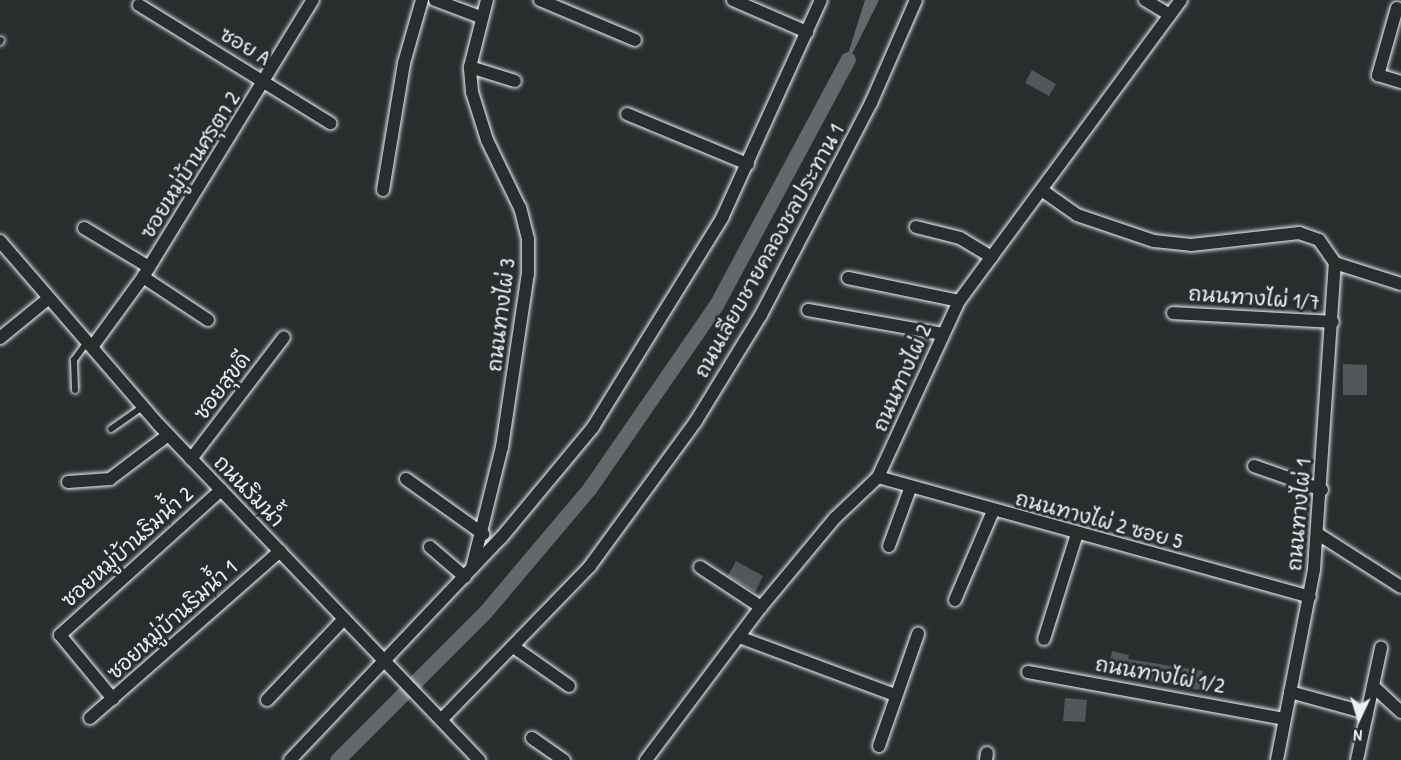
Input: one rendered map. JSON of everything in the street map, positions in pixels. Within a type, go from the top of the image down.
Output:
[{"type":"street","points":[[297,0],[311,4]]},
{"type":"street","points":[[383,190],[404,63],[422,0]]},
{"type":"street","points":[[435,0],[480,17]]},
{"type":"street","name":"ถนนทางไผ่ 3","points":[[468,574],[483,534],[502,447],[528,274],[528,239],[478,116],[470,67],[480,17],[487,0]]},
{"type":"street","points":[[540,0],[635,40]]},
{"type":"street","points":[[734,0],[807,32]]},
{"type":"street","points":[[290,760],[389,666],[593,427],[722,218],[821,0]]},
{"type":"street","name":"ถนนเลียบชายคลองชลประทาน 1","points":[[440,719],[515,648],[590,566],[696,421],[772,294],[871,103],[916,0]]},
{"type":"street","points":[[1145,0],[1170,15]]},
{"type":"street","name":"ถนนทางไผ่ 2","points":[[646,760],[761,607],[835,518],[878,477],[959,302],[1043,191],[1181,0]]},
{"type":"street","name":"ซอยหมู่บ้านศรุตา 2","points":[[90,344],[146,272],[266,82],[311,4]]},
{"type":"street","name":"ซอย A","points":[[139,5],[330,123]]},
{"type":"street","points":[[1397,8],[1378,75],[1401,82]]},
{"type":"street","points":[[470,67],[515,81]]},
{"type":"street","points":[[627,114],[748,164]]},
{"type":"street","points":[[1043,191],[1077,215],[1154,241],[1191,245],[1299,233],[1319,240],[1336,267],[1401,284]]},
{"type":"street","points":[[916,227],[960,238],[992,257]]},
{"type":"street","points":[[84,228],[208,320]]},
{"type":"street","name":"ถนนริมน้ำ","points":[[0,241],[168,435],[479,760]]},
{"type":"street","name":"ถนนทางไผ่ 1","points":[[1277,760],[1310,597],[1318,534],[1336,267]]},
{"type":"street","points":[[848,278],[959,302]]},
{"type":"street","points":[[0,338],[49,298]]},
{"type":"street","points":[[808,310],[943,334]]},
{"type":"street","name":"ถนนทางไผ่ 1/7","points":[[1173,313],[1333,322]]},
{"type":"street","name":"ซอยสุขดี","points":[[191,459],[284,337]]},
{"type":"street","points":[[68,482],[110,479],[168,435]]},
{"type":"street","points":[[1254,466],[1322,490]]},
{"type":"street","name":"ถนนทางไผ่ 2 ซอย 5","points":[[878,477],[910,489],[1310,597]]},
{"type":"street","points":[[406,479],[483,534]]},
{"type":"street","points":[[889,546],[910,489]]},
{"type":"street","name":"ซอยหมู่บ้านริมน้ำ 2","points":[[113,699],[60,635],[221,490]]},
{"type":"street","points":[[955,600],[993,511]]},
{"type":"street","points":[[1044,639],[1077,534]]},
{"type":"street","points":[[1318,534],[1401,587]]},
{"type":"street","points":[[430,547],[468,574]]},
{"type":"street","name":"ซอยหมู่บ้านริมน้ำ 1","points":[[90,718],[280,551]]},
{"type":"street","points":[[700,567],[761,607]]},
{"type":"street","points":[[267,700],[344,619]]},
{"type":"street","points":[[879,746],[918,634]]},
{"type":"street","points":[[739,637],[895,695]]},
{"type":"street","points":[[515,648],[569,686]]},
{"type":"street","points":[[1357,760],[1380,648]]},
{"type":"street","name":"ถนนทางไผ่ 1/2","points":[[1028,672],[1284,719]]},
{"type":"street","points":[[1372,686],[1401,712]]},
{"type":"street","points":[[1290,692],[1367,713]]},
{"type":"street","points":[[532,738],[564,760]]},
{"type":"lane","points":[[75,390],[74,360],[90,344]]},
{"type":"lane","points":[[111,429],[143,407]]},
{"type":"shaded area","points":[[865,0],[879,0],[841,76]]},
{"type":"building","points":[[1032,70],[1056,84],[1049,96],[1025,83]]},
{"type":"building","points":[[1343,364],[1367,365],[1367,395],[1343,395]]},
{"type":"building","points":[[736,561],[763,576],[755,592],[728,576]]},
{"type":"building","points":[[1112,651],[1129,655],[1128,659],[1203,671],[1200,690],[1107,674]]},
{"type":"building","points":[[1065,698],[1087,700],[1085,722],[1063,721]]},
{"type":"waterway","points":[[337,760],[485,612],[589,489],[716,305],[848,59]]}]
